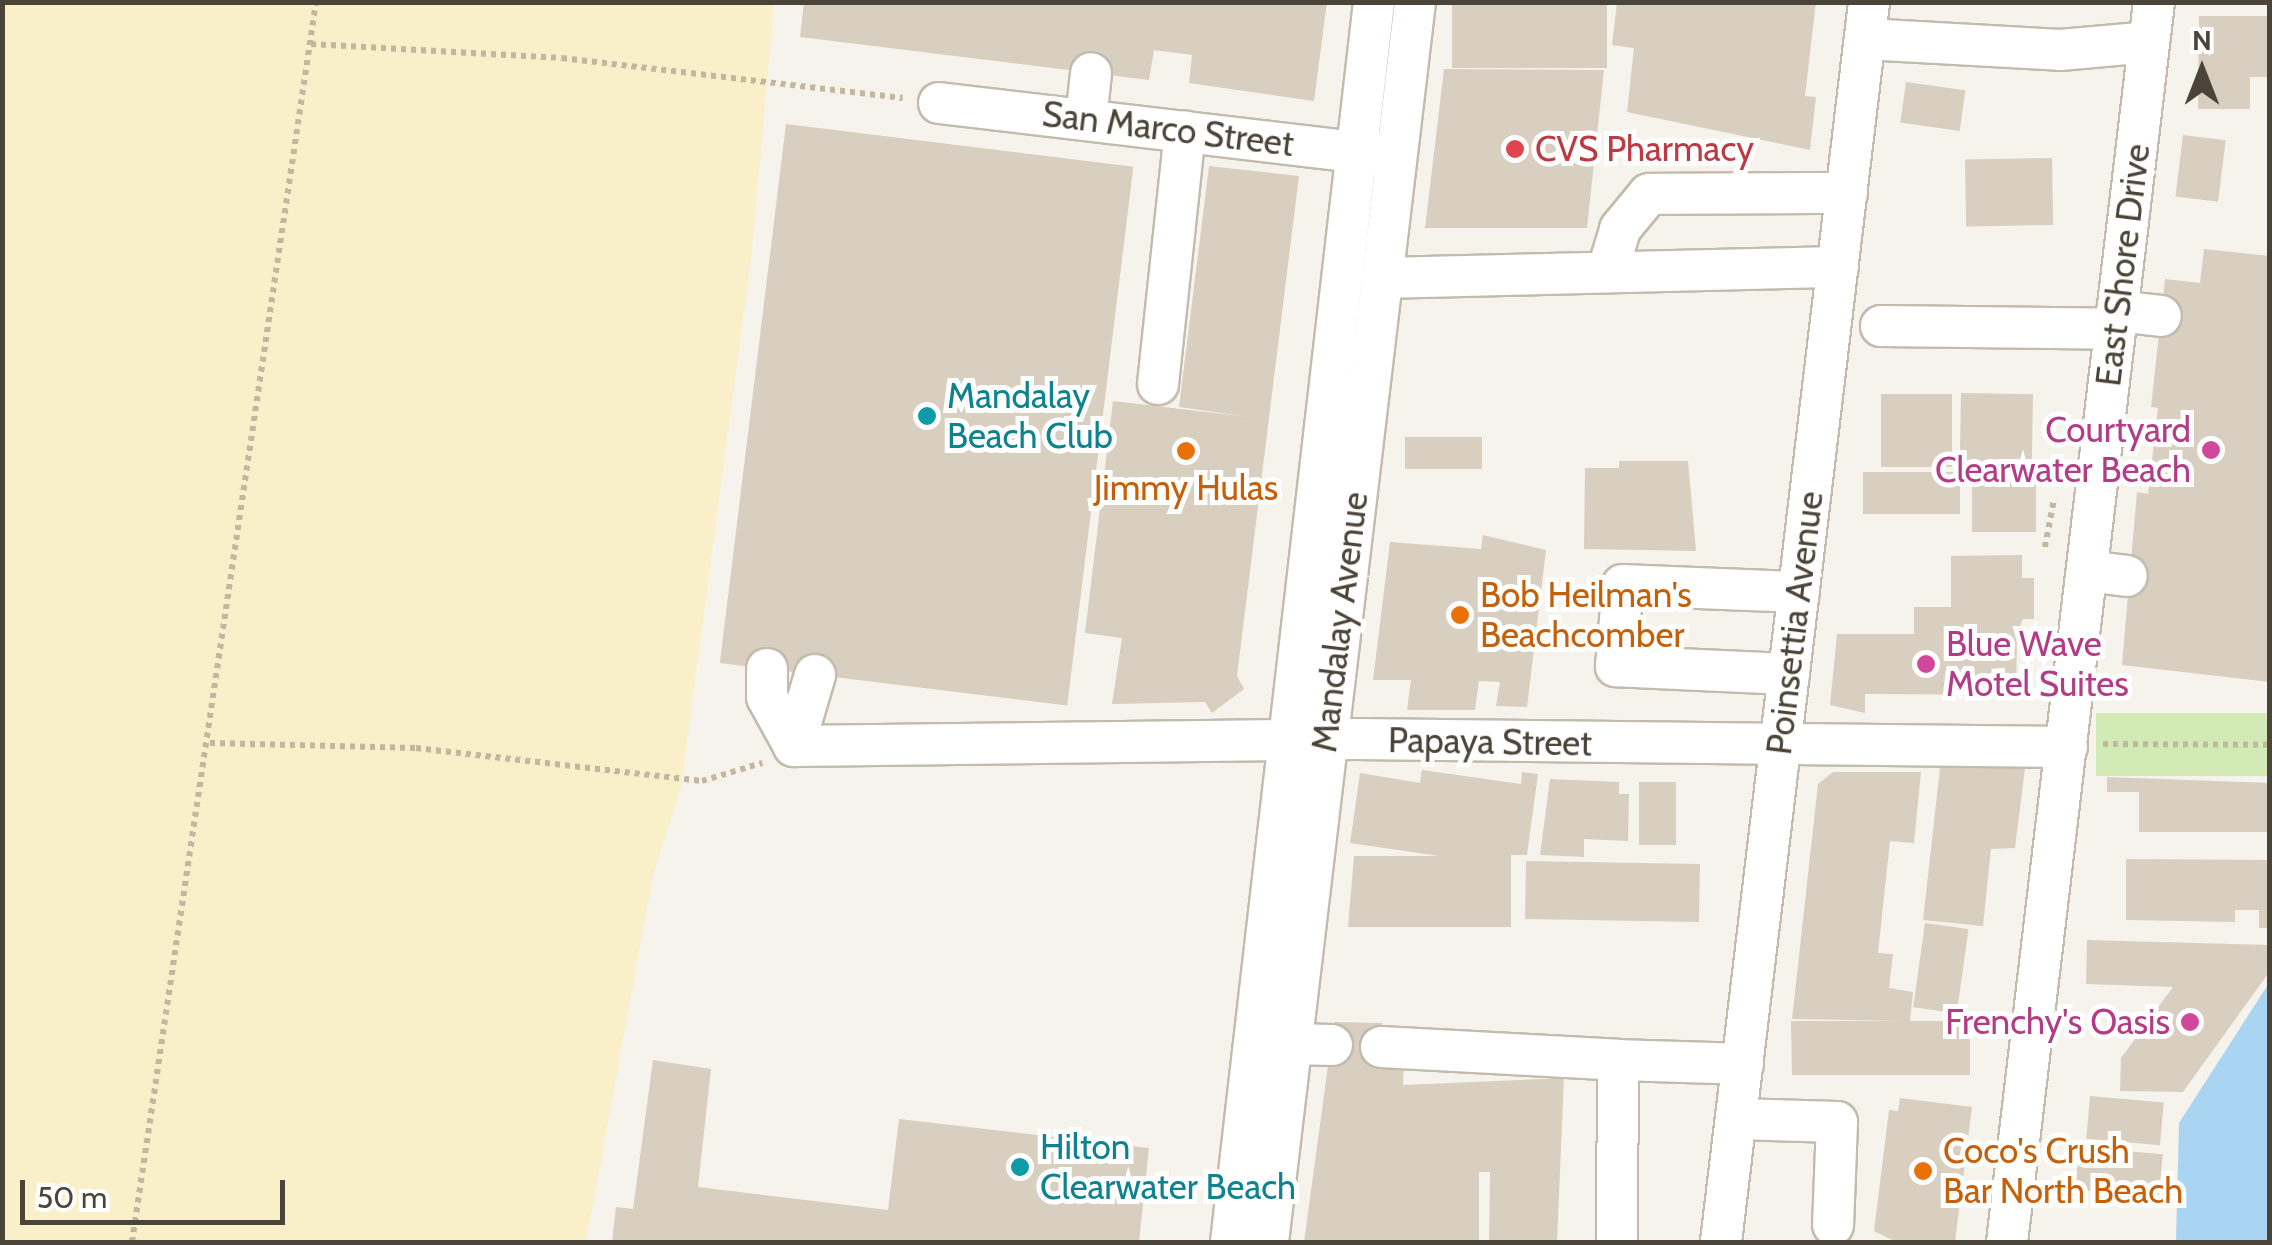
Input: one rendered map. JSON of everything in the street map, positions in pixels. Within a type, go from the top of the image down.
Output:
[{"type":"street","name":"Mandalay Avenue","points":[[1268,1242],[1276,1067],[1356,152],[1374,2]]},
{"type":"street","name":"Mandalay Avenue","points":[[1306,744],[1382,278],[1415,2]]},
{"type":"street","points":[[1867,21],[2060,50],[2152,22]]},
{"type":"street","name":"Poinsettia Avenue","points":[[1721,1242],[1867,21]]},
{"type":"street","name":"East Shore Drive","points":[[2007,1242],[2152,22]]},
{"type":"street","points":[[1086,120],[1091,73]]},
{"type":"street","name":"San Marco Street","points":[[939,103],[1397,157]]},
{"type":"street","points":[[1158,384],[1185,132]]},
{"type":"street","points":[[1610,266],[1620,229],[1649,194],[1846,193]]},
{"type":"street","points":[[1382,278],[1586,278],[1610,266],[1838,267]]},
{"type":"street","points":[[1882,326],[2161,316]]},
{"type":"street","points":[[2087,571],[2127,576]]},
{"type":"street","points":[[1789,674],[1616,666],[1623,584],[1799,592]]},
{"type":"street","points":[[768,669],[768,697],[794,746]]},
{"type":"street","points":[[794,746],[815,675]]},
{"type":"street","name":"Papaya Street","points":[[794,746],[2067,747]]},
{"type":"street","points":[[1276,1067],[1332,1045]]},
{"type":"street","points":[[1381,1047],[1743,1064]]},
{"type":"street","points":[[1617,1242],[1618,1060]]},
{"type":"street","name":"Mandalay Avenue","points":[[1231,1242],[1276,1067]]},
{"type":"street","points":[[1736,1119],[1836,1122],[1833,1225]]},
{"type":"path","points":[[132,1242],[210,743],[316,2]]},
{"type":"path","points":[[311,44],[562,58],[939,103]]},
{"type":"path","points":[[210,743],[416,748],[702,781],[744,773],[794,746]]},
{"type":"path","points":[[2067,747],[2270,745]]},
{"type":"green space","points":[[2096,713],[2269,713],[2269,776],[2096,776]]},
{"type":"sand","points":[[2,3],[774,3],[752,251],[681,787],[652,879],[586,1242],[3,1242]]},
{"type":"water","points":[[2269,983],[2269,1242],[2176,1242],[2179,1123]]},
{"type":"building","points":[[804,2],[1327,2],[1314,101],[1189,83],[1192,55],[1154,50],[1149,80],[800,37]]},
{"type":"building","points":[[1452,2],[1607,2],[1607,68],[1452,68]]},
{"type":"building","points":[[1617,2],[1816,2],[1805,96],[1816,97],[1810,150],[1627,112],[1634,48],[1612,45]]},
{"type":"building","points":[[2199,16],[2270,16],[2270,77],[2250,77],[2250,109],[2198,109]]},
{"type":"building","name":"CVS Pharmacy","points":[[1444,69],[1604,70],[1587,228],[1425,228]]},
{"type":"building","points":[[1906,82],[1965,90],[1960,131],[1900,123]]},
{"type":"building","name":"Mandalay Beach Club","points":[[786,124],[1133,167],[1067,706],[720,663]]},
{"type":"building","points":[[2183,135],[2226,140],[2218,202],[2175,197]]},
{"type":"building","points":[[2052,158],[2053,225],[1966,227],[1965,160]]},
{"type":"building","points":[[1209,166],[1299,176],[1237,676],[1244,689],[1212,713],[1205,702],[1112,704],[1122,638],[1085,633],[1113,401],[1249,417],[1179,407]]},
{"type":"building","name":"Courtyard Clearwater Beach","points":[[2204,249],[2270,256],[2270,682],[2122,665],[2137,492],[2148,494],[2158,408],[2151,407],[2165,279],[2200,283]]},
{"type":"building","points":[[1961,393],[2033,394],[2032,464],[1960,463]]},
{"type":"building","points":[[1881,394],[1952,394],[1952,467],[1881,467]]},
{"type":"building","points":[[1405,437],[1482,437],[1482,469],[1405,469]]},
{"type":"building","points":[[1619,461],[1688,461],[1696,551],[1584,549],[1585,468],[1619,468]]},
{"type":"building","points":[[1863,472],[1960,472],[1960,514],[1863,514]]},
{"type":"building","points":[[1972,474],[2036,474],[2036,532],[1972,532]]},
{"type":"building","name":"Bob Heilman's Beachcomber","points":[[1483,535],[1546,550],[1527,707],[1496,706],[1500,682],[1479,681],[1475,710],[1407,710],[1411,680],[1373,680],[1390,542],[1481,549]]},
{"type":"building","name":"Blue Wave Motel Suites","points":[[2022,555],[2022,578],[2034,578],[2034,619],[2023,619],[2017,634],[2016,695],[1865,694],[1865,713],[1830,705],[1837,634],[1914,634],[1914,607],[1951,607],[1951,556]]},
{"type":"building","points":[[1940,768],[2025,768],[2015,848],[1991,849],[1983,926],[1923,920]]},
{"type":"building","points":[[1422,770],[1521,784],[1522,772],[1538,774],[1527,855],[1511,855],[1511,927],[1348,927],[1354,856],[1439,856],[1350,843],[1360,773],[1420,783]]},
{"type":"building","points":[[1833,772],[1921,772],[1914,843],[1890,841],[1878,953],[1893,954],[1889,988],[1913,992],[1910,1021],[1970,1021],[1970,1075],[1792,1075],[1791,1021],[1905,1021],[1792,1019],[1818,784]]},
{"type":"building","points":[[2107,777],[2270,783],[2270,832],[2139,832],[2139,792],[2107,792]]},
{"type":"building","points":[[1550,779],[1619,782],[1619,794],[1629,794],[1628,841],[1584,839],[1584,857],[1540,855]]},
{"type":"building","points":[[1639,782],[1676,782],[1676,845],[1639,845]]},
{"type":"building","points":[[2126,859],[2270,860],[2270,928],[2259,928],[2259,910],[2235,910],[2235,922],[2126,920]]},
{"type":"building","points":[[1526,861],[1700,864],[1699,922],[1525,919]]},
{"type":"building","points":[[1925,923],[1969,929],[1957,1013],[1913,1007]]},
{"type":"building","name":"Frenchy's Oasis","points":[[2087,940],[2270,945],[2270,971],[2183,1092],[2120,1091],[2121,1058],[2173,987],[2086,984]]},
{"type":"building","points":[[1334,1022],[1382,1023],[1381,1062],[1404,1062],[1403,1085],[1564,1078],[1557,1242],[1489,1242],[1490,1172],[1479,1172],[1479,1242],[1304,1242]]},
{"type":"building","name":"Hilton Clearwater Beach","points":[[653,1060],[711,1069],[698,1187],[888,1210],[899,1119],[1149,1148],[1139,1242],[612,1242],[616,1207],[633,1209]]},
{"type":"building","points":[[2090,1096],[2164,1102],[2160,1145],[2086,1139]]},
{"type":"building","name":"Coco's Crush Bar North Beach","points":[[1900,1098],[1972,1107],[1955,1242],[1896,1242],[1874,1231],[1889,1110],[1898,1111]]},
{"type":"building","points":[[2079,1147],[2163,1154],[2159,1197],[2075,1190]]},
{"type":"place","name":"CVS Pharmacy","points":[[1515,149]]},
{"type":"place","name":"Mandalay Beach Club","points":[[927,416]]},
{"type":"place","name":"Courtyard Clearwater Beach","points":[[2211,450]]},
{"type":"place","name":"Jimmy Hulas","points":[[1186,451]]},
{"type":"place","name":"Bob Heilman's Beachcomber","points":[[1460,615]]},
{"type":"place","name":"Blue Wave Motel Suites","points":[[1926,664]]},
{"type":"place","name":"Frenchy's Oasis","points":[[2190,1022]]},
{"type":"place","name":"Hilton Clearwater Beach","points":[[1020,1167]]},
{"type":"place","name":"Coco's Crush Bar North Beach","points":[[1923,1171]]}]
